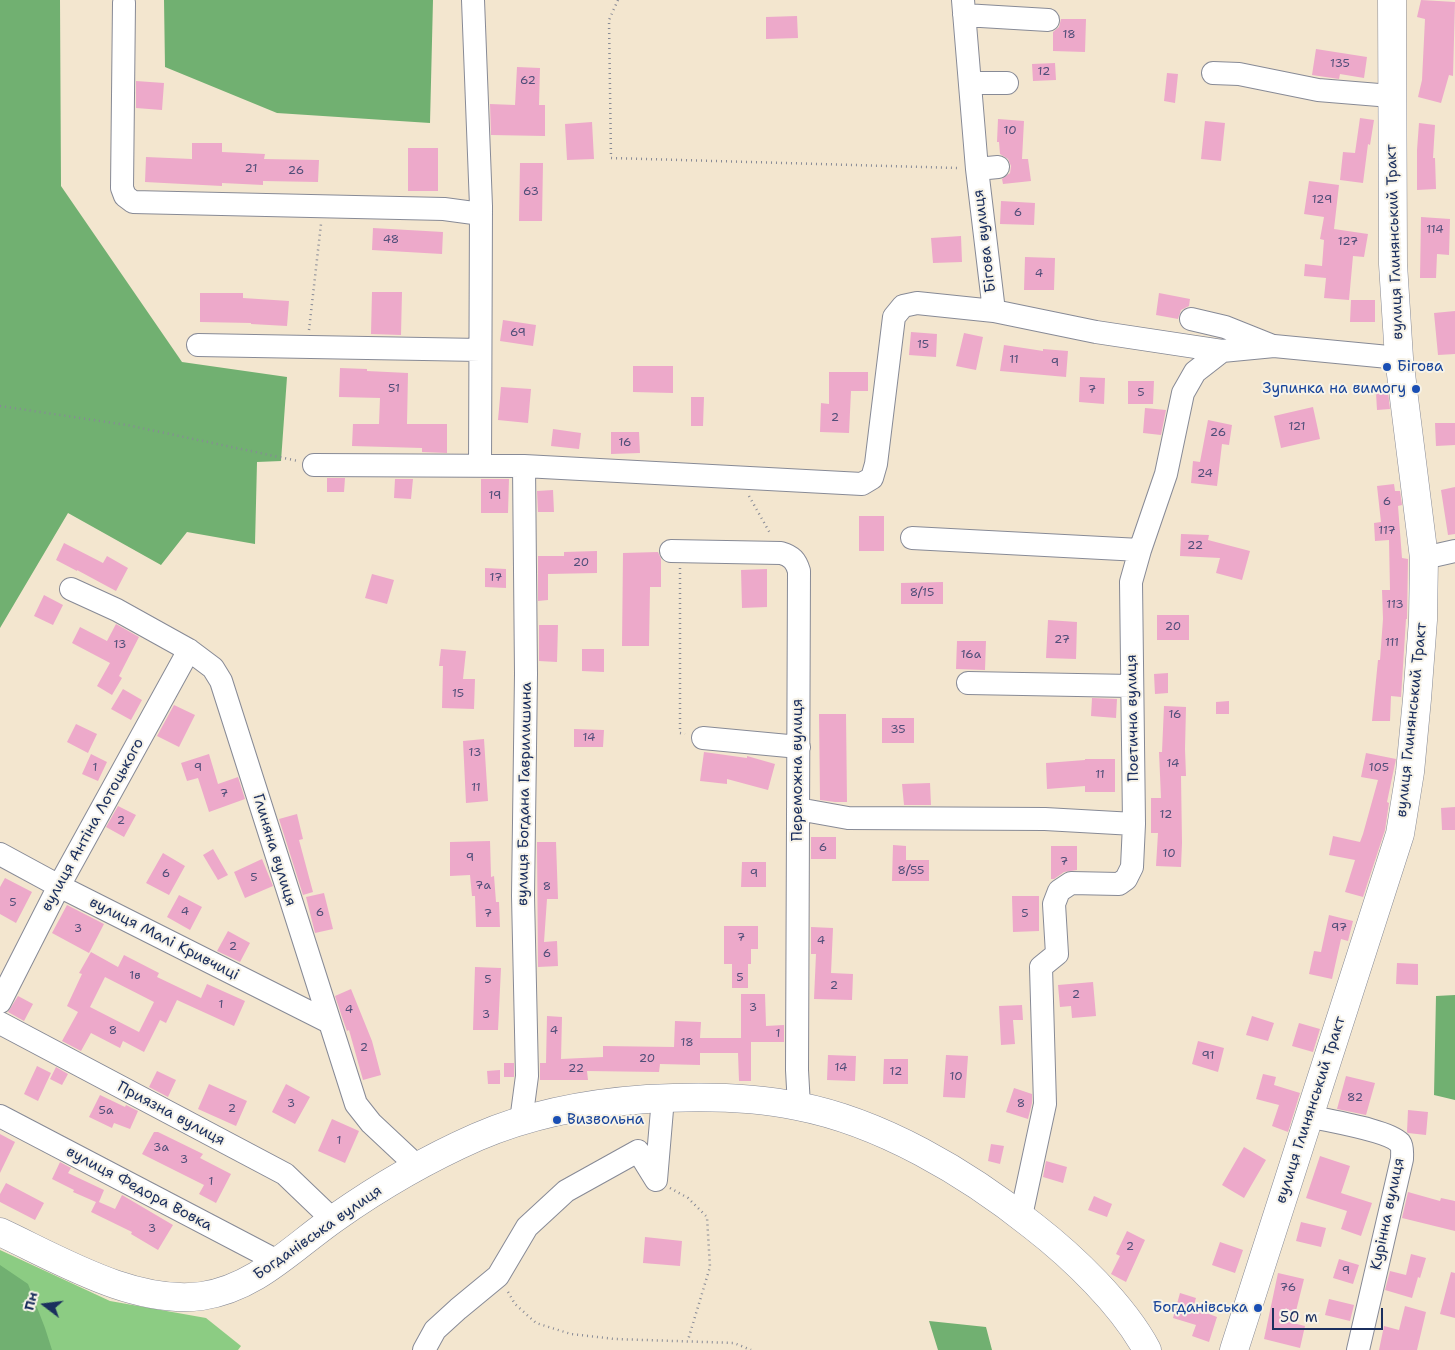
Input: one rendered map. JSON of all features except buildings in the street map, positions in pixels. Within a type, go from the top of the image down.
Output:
[{"type":"main road","name":"вулиця Глинянський Тракт","points":[[1234,1350],[1400,834],[1410,772],[1423,620],[1424,558],[1399,358],[1393,264],[1392,0]]},
{"type":"main road","name":"Богданівська вулиця","points":[[0,1232],[98,1278],[140,1291],[171,1298],[221,1292],[250,1280],[279,1262],[333,1220],[376,1191],[477,1137],[521,1121],[601,1104],[663,1098],[730,1098],[798,1106],[854,1123],[908,1146],[979,1186],[1062,1248],[1123,1315],[1147,1350]]},
{"type":"street","points":[[473,0],[481,214],[480,466]]},
{"type":"street","points":[[124,3],[122,188],[125,196],[134,202],[444,209],[481,214]]},
{"type":"street","points":[[964,8],[1048,20]]},
{"type":"street","name":"Бігова вулиця","points":[[964,8],[970,83],[983,119],[994,311],[1096,332],[1222,351]]},
{"type":"street","points":[[1213,73],[1239,74],[1318,90],[1392,96]]},
{"type":"street","points":[[970,83],[1007,83]]},
{"type":"street","points":[[314,464],[524,466],[862,484],[872,478],[876,464],[894,316],[903,306],[917,303],[994,311]]},
{"type":"street","points":[[1191,319],[1238,331],[1274,346]]},
{"type":"street","points":[[198,345],[480,350]]},
{"type":"street","points":[[1222,351],[1274,346],[1399,358]]},
{"type":"street","name":"Поетична вулиця","points":[[1021,1216],[1045,1104],[1042,967],[1057,954],[1054,904],[1059,891],[1071,883],[1119,884],[1126,879],[1132,867],[1134,824],[1131,582],[1166,474],[1183,393],[1195,372],[1222,351]]},
{"type":"street","name":"вулиця Богдана Гаврилишина","points":[[521,1121],[527,1076],[523,896],[526,674],[524,466]]},
{"type":"street","points":[[912,538],[1140,550]]},
{"type":"street","points":[[676,551],[781,553]]},
{"type":"street","points":[[1424,558],[1455,551]]},
{"type":"street","name":"Переможна вулиця","points":[[781,553],[790,556],[796,562],[799,571],[798,1106]]},
{"type":"street","name":"Глиняна вулиця","points":[[71,589],[117,610],[189,650],[213,668],[221,681],[356,1104],[371,1123],[418,1167]]},
{"type":"street","name":"вулиця Антіна Лотоцького","points":[[0,1002],[59,886],[189,650]]},
{"type":"street","points":[[968,683],[1132,686]]},
{"type":"street","points":[[703,738],[799,747]]},
{"type":"street","points":[[798,809],[848,818],[1045,818],[1134,824]]},
{"type":"street","name":"вулиця Малі Кривчиці","points":[[0,854],[59,886],[329,1022]]},
{"type":"street","name":"Приязна вулиця","points":[[0,1022],[285,1174],[333,1220]]},
{"type":"street","points":[[656,1180],[663,1098]]},
{"type":"street","name":"вулиця Федора Вовка","points":[[0,1116],[279,1262]]},
{"type":"street","name":"Курінна вулиця","points":[[1308,1116],[1358,1127],[1388,1137],[1399,1143],[1402,1149],[1402,1159],[1358,1350]]},
{"type":"street","points":[[424,1350],[435,1330],[498,1276],[527,1227],[566,1190],[638,1151],[656,1180]]},
{"type":"path","points":[[618,0],[609,20],[611,158],[987,168]]},
{"type":"path","points":[[308,347],[322,207]]},
{"type":"path","points":[[0,406],[127,425],[314,464]]},
{"type":"path","points":[[739,478],[781,553]]},
{"type":"path","points":[[676,551],[680,733],[703,738]]},
{"type":"path","points":[[656,1180],[688,1198],[707,1217],[710,1267],[688,1340]]},
{"type":"path","points":[[498,1276],[516,1304],[536,1322],[570,1334],[615,1338],[734,1343],[752,1350]]},
{"type":"green space","points":[[0,0],[60,0],[61,186],[182,362],[287,377],[281,461],[257,462],[255,544],[187,532],[161,565],[68,513],[0,628]]},
{"type":"green space","points":[[164,0],[433,0],[430,123],[277,113],[165,67]]},
{"type":"green space","points":[[1455,995],[1455,1100],[1434,1095],[1436,996]]},
{"type":"green space","points":[[0,1250],[110,1301],[206,1318],[241,1346],[238,1350],[0,1350]]},
{"type":"green space","points":[[0,1265],[28,1284],[52,1350],[0,1350]]},
{"type":"green space","points":[[929,1321],[986,1327],[992,1350],[938,1350]]},
{"type":"place","name":"Бігова","points":[[1387,367]]},
{"type":"place","name":"Зупинка на вимогу","points":[[1416,389]]},
{"type":"place","name":"Визвольна","points":[[557,1120]]},
{"type":"place","name":"Богданівська","points":[[1258,1308]]}]
